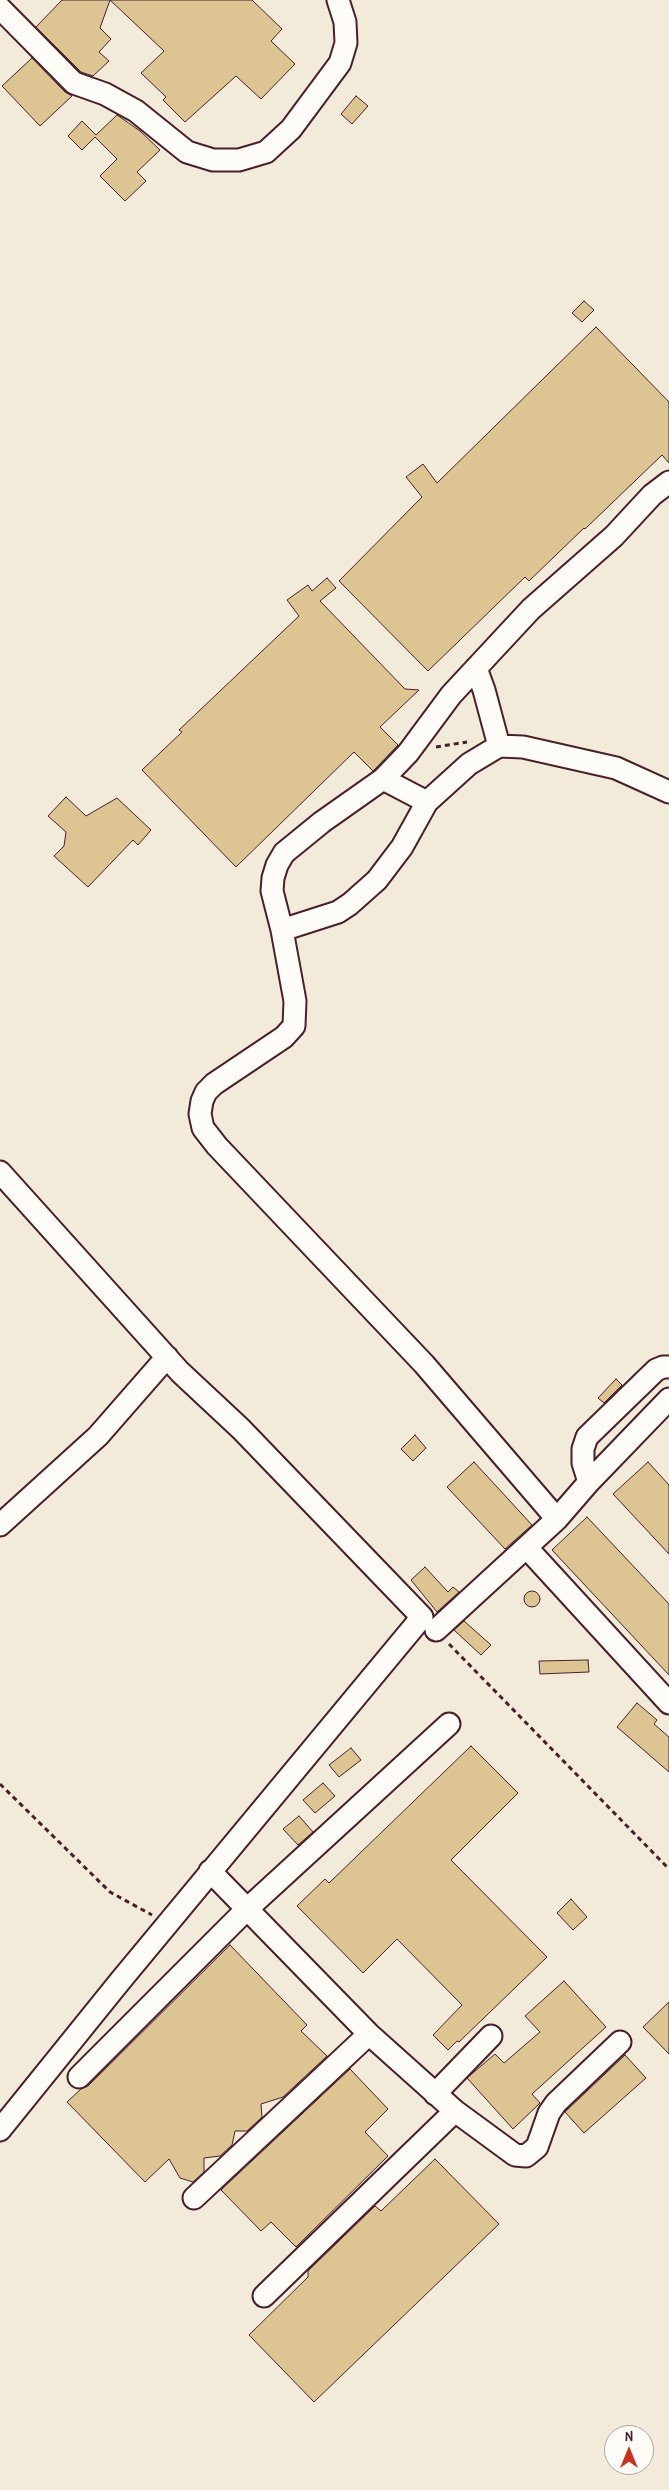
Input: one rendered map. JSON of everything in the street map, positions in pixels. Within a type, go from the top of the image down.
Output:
[{"type":"street","points":[[0,8],[74,83],[105,94],[136,111],[187,152],[213,160],[239,160],[266,152],[291,129],[340,63],[346,42],[345,22],[338,0]]},
{"type":"street","points":[[557,1518],[424,1364],[217,1146],[203,1128],[200,1114],[202,1101],[214,1084],[284,1037],[294,1026],[295,1001],[282,930],[272,891],[275,872],[284,853],[322,822],[383,779],[408,753],[451,695],[531,609],[614,536],[652,495],[669,482]]},
{"type":"street","points":[[476,668],[484,690],[497,741]]},
{"type":"street","points":[[497,741],[513,746],[592,761],[616,768],[669,792]]},
{"type":"street","points":[[282,930],[338,912],[350,904],[377,880],[387,867],[402,847],[427,802],[497,741]]},
{"type":"street","points":[[383,779],[427,802]]},
{"type":"street","points":[[0,1172],[167,1357],[241,1429],[422,1617],[210,1871],[0,2130]]},
{"type":"street","points":[[0,1525],[25,1509],[83,1461],[92,1450],[98,1436],[167,1357]]},
{"type":"street","points":[[589,1482],[583,1463],[583,1449],[587,1437],[656,1370],[669,1367]]},
{"type":"street","points":[[436,1630],[557,1518],[669,1399]]},
{"type":"street","points":[[0,1538],[25,1509]]},
{"type":"street","points":[[526,1548],[669,1703]]},
{"type":"street","points":[[79,2076],[246,1910],[449,1724]]},
{"type":"street","points":[[210,1871],[369,2034],[455,2112],[515,2155],[526,2156],[537,2147],[549,2113],[556,2103],[620,2042]]},
{"type":"street","points":[[194,2198],[369,2034]]},
{"type":"street","points":[[435,2094],[491,2036]]},
{"type":"street","points":[[264,2296],[455,2112]]},
{"type":"path","points":[[408,753],[497,741]]},
{"type":"path","points":[[436,1630],[669,1869]]},
{"type":"path","points":[[0,1784],[110,1892],[168,1924]]},
{"type":"building","points":[[62,0],[110,0],[100,28],[111,39],[99,52],[109,61],[93,76],[81,72],[36,27]]},
{"type":"building","points":[[110,0],[252,0],[282,29],[271,41],[295,64],[261,99],[236,76],[185,122],[163,100],[166,97],[141,73],[164,51]]},
{"type":"building","points":[[32,58],[65,92],[72,96],[40,126],[2,86]]},
{"type":"building","points":[[356,96],[368,106],[352,124],[341,114]]},
{"type":"building","points":[[117,115],[140,131],[160,150],[137,172],[146,181],[125,201],[100,176],[117,159],[95,137],[82,150],[68,136],[82,121],[96,135]]},
{"type":"building","points":[[584,301],[594,310],[582,322],[572,313]]},
{"type":"building","points":[[596,327],[669,402],[669,463],[662,455],[529,581],[525,577],[428,671],[339,581],[422,497],[406,477],[423,464],[437,483]]},
{"type":"building","points":[[327,578],[336,588],[320,601],[405,689],[419,690],[380,727],[398,745],[373,771],[354,752],[236,867],[142,770],[182,732],[179,730],[299,616],[287,600],[308,585],[312,591]]},
{"type":"building","points":[[66,797],[86,816],[117,798],[151,830],[138,845],[133,840],[88,887],[54,856],[64,846],[66,832],[48,816]]},
{"type":"building","points":[[616,1379],[622,1385],[604,1403],[598,1398]]},
{"type":"building","points":[[415,1435],[426,1448],[413,1461],[401,1449]]},
{"type":"building","points":[[474,1462],[532,1525],[505,1549],[447,1487]]},
{"type":"building","points":[[648,1462],[669,1485],[669,1554],[613,1494]]},
{"type":"building","points":[[587,1517],[669,1604],[669,1675],[552,1550]]},
{"type":"building","points":[[425,1567],[448,1592],[453,1587],[459,1592],[437,1612],[411,1580]]},
{"type":"building","points":[[532,1591],[540,1599],[532,1607],[524,1599]]},
{"type":"building","points":[[464,1621],[491,1645],[481,1655],[454,1630]]},
{"type":"building","points":[[588,1660],[589,1672],[540,1674],[539,1661]]},
{"type":"building","points":[[637,1703],[657,1720],[654,1724],[669,1737],[669,1772],[617,1727]]},
{"type":"building","points":[[471,1746],[518,1793],[451,1860],[547,1957],[459,2042],[457,2041],[448,2050],[433,2035],[462,2005],[397,1939],[363,1973],[297,1906],[325,1879],[329,1883]]},
{"type":"building","points":[[351,1748],[361,1760],[339,1777],[329,1765]]},
{"type":"building","points":[[323,1783],[335,1796],[315,1813],[303,1800]]},
{"type":"building","points":[[299,1816],[313,1832],[298,1845],[283,1829]]},
{"type":"building","points":[[571,1899],[587,1917],[573,1930],[557,1913]]},
{"type":"building","points":[[230,1945],[307,2025],[301,2031],[327,2056],[283,2097],[261,2104],[262,2117],[247,2131],[235,2131],[232,2145],[220,2156],[204,2158],[204,2172],[193,2182],[180,2178],[169,2159],[145,2182],[67,2102],[81,2089],[88,2086]]},
{"type":"building","points":[[564,1981],[606,2027],[532,2094],[540,2103],[513,2129],[467,2078],[495,2054],[504,2063],[540,2032],[525,2016]]},
{"type":"building","points":[[669,2002],[669,2054],[643,2027]]},
{"type":"building","points":[[625,2055],[646,2078],[584,2133],[565,2112]]},
{"type":"building","points":[[350,2069],[388,2109],[365,2132],[388,2156],[296,2247],[271,2222],[261,2231],[221,2190]]},
{"type":"building","points":[[435,2159],[499,2224],[314,2402],[249,2335],[308,2277],[308,2271],[375,2206],[381,2211]]}]
